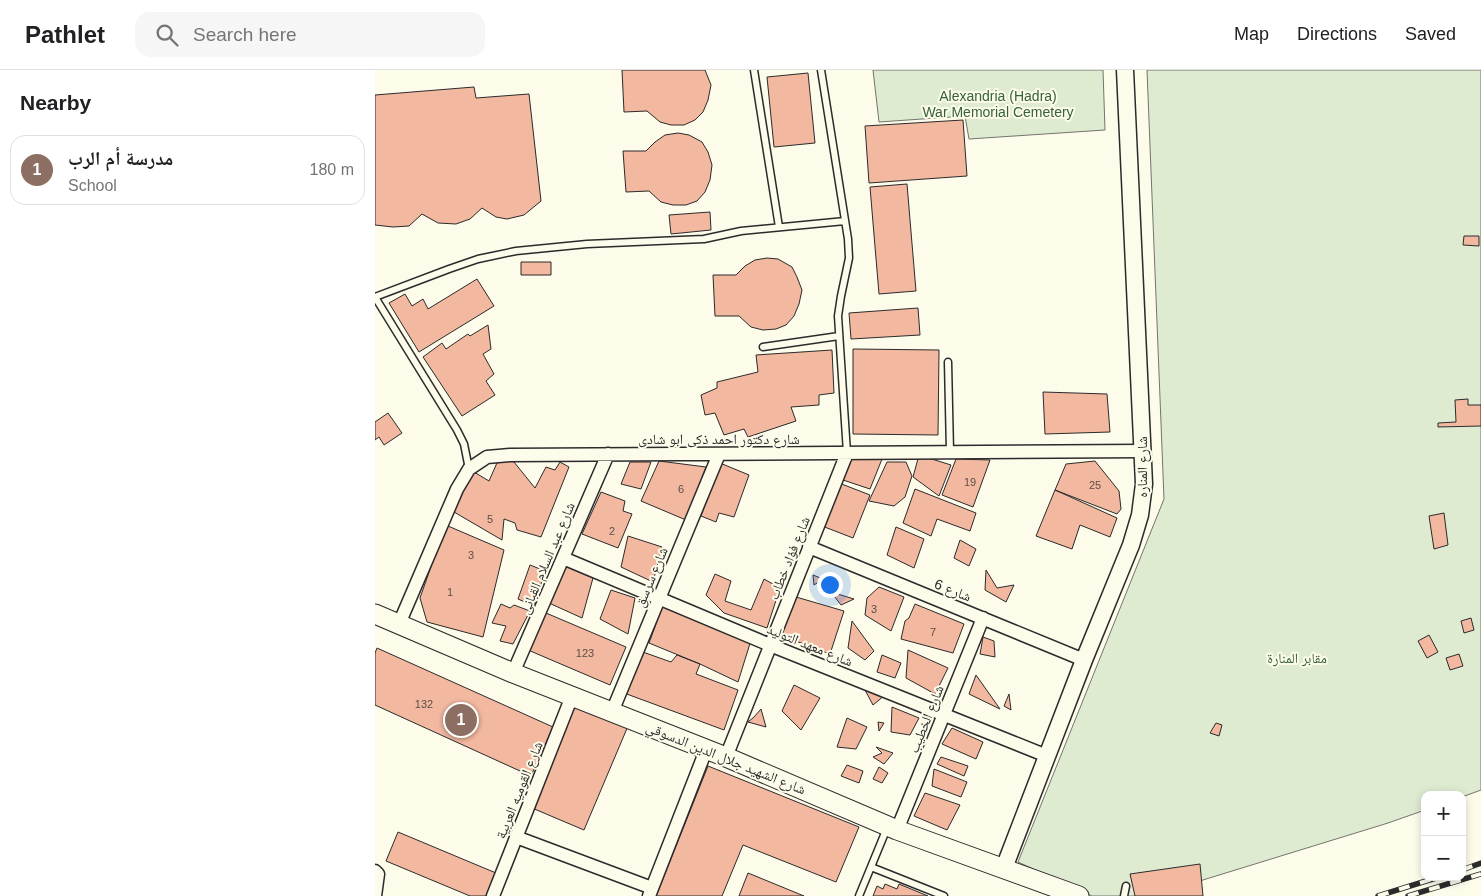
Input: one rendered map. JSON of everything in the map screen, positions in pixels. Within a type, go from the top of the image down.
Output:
[{"type":"main road","name":"شارع الشهيد جلال الدين الدسوقي","points":[[375,614],[513,673],[726,757],[892,828],[1079,896]]},
{"type":"street","name":"شارع المناره","points":[[1004,868],[1136,530],[1140,515],[1144,484],[1143,451],[1125,70]]},
{"type":"street","name":"شارع دكتور احمد ذكى ابو شادى","points":[[399,624],[457,489],[469,470],[487,457],[608,454],[1143,451]]},
{"type":"street","name":"شارع فؤاد خطاب","points":[[726,757],[847,453]]},
{"type":"street","name":"شارع عبد السلام القبانى","points":[[513,673],[608,454]]},
{"type":"street","name":"شارع سرسق","points":[[612,712],[719,454]]},
{"type":"street","name":"شارع 6","points":[[809,548],[1084,660]]},
{"type":"street","name":"شارع معهد التوليد","points":[[563,558],[770,646],[1047,756]]},
{"type":"street","name":"شارع الخطيب","points":[[892,828],[944,715],[983,618]]},
{"type":"street","name":"شارع القوميه العربية","points":[[493,896],[572,696]]},
{"type":"street","points":[[516,836],[651,892],[707,750]]},
{"type":"street","points":[[375,871],[378,874],[375,896]]},
{"type":"lane","points":[[754,70],[779,227]]},
{"type":"lane","points":[[821,70],[848,239],[849,258],[838,316],[847,453]]},
{"type":"lane","points":[[469,470],[464,444],[457,430],[375,297],[478,259],[516,251],[587,244],[704,239],[741,231],[845,220]]},
{"type":"lane","points":[[763,347],[839,336]]},
{"type":"lane","points":[[948,362],[950,452]]},
{"type":"lane","points":[[859,896],[871,867],[892,828]]},
{"type":"lane","points":[[871,867],[944,896]]},
{"type":"lane","points":[[1124,896],[1126,886]]},
{"type":"green space","name":"Alexandria (Hadra) War Memorial Cemetery","points":[[873,70],[1103,70],[1105,130],[969,139],[965,116],[879,122]]},
{"type":"green space","name":"مقابر المنارة","points":[[1147,70],[1481,70],[1481,790],[1466,796],[1466,791],[1421,791],[1421,811],[1151,896],[1092,896],[1018,862],[1164,499]]},
{"type":"building","points":[[622,70],[705,70],[711,85],[703,112],[695,120],[684,125],[671,125],[660,122],[647,111],[624,112]]},
{"type":"building","points":[[808,73],[815,143],[774,147],[767,77]]},
{"type":"building","points":[[474,87],[476,98],[529,94],[541,201],[524,215],[507,219],[496,217],[482,208],[470,219],[456,224],[438,223],[422,214],[409,226],[375,225],[375,95]]},
{"type":"building","points":[[963,120],[967,176],[869,183],[865,126]]},
{"type":"building","points":[[678,133],[689,135],[702,142],[708,152],[712,165],[710,180],[705,192],[697,201],[686,205],[673,205],[661,202],[649,191],[626,192],[623,151],[646,151],[665,135]]},
{"type":"building","points":[[907,184],[916,291],[879,294],[870,187]]},
{"type":"building","points":[[710,212],[711,230],[671,234],[669,215]]},
{"type":"building","points":[[1464,236],[1479,236],[1479,246],[1463,245]]},
{"type":"building","points":[[778,259],[792,267],[802,290],[794,316],[786,325],[776,329],[763,330],[751,327],[739,316],[715,316],[713,275],[736,275],[755,260]]},
{"type":"building","points":[[521,262],[551,262],[551,275],[521,275]]},
{"type":"building","points":[[477,279],[494,306],[419,352],[389,303],[405,294],[412,306],[423,299],[428,309]]},
{"type":"building","points":[[918,308],[920,335],[851,339],[849,313]]},
{"type":"building","points":[[488,325],[491,349],[483,354],[494,374],[486,381],[495,395],[462,416],[423,357],[442,343],[446,349],[468,334],[470,336]]},
{"type":"building","points":[[853,349],[939,350],[938,435],[853,434]]},
{"type":"building","points":[[832,350],[834,393],[819,395],[819,405],[791,407],[796,421],[748,437],[744,429],[724,435],[715,413],[705,415],[701,395],[717,388],[717,382],[758,372],[756,355]]},
{"type":"building","points":[[1043,392],[1107,394],[1110,432],[1045,434]]},
{"type":"building","points":[[1468,399],[1468,405],[1481,405],[1481,426],[1438,427],[1438,423],[1456,422],[1455,400]]},
{"type":"building","points":[[388,413],[402,433],[384,445],[379,437],[375,440],[375,422]]},
{"type":"building","points":[[919,455],[951,465],[939,496],[913,477]]},
{"type":"building","points":[[500,456],[514,462],[535,488],[546,467],[555,470],[560,462],[569,467],[541,537],[517,530],[515,523],[504,519],[502,540],[454,512],[469,469],[489,481]]},
{"type":"building","points":[[852,459],[882,459],[870,489],[843,480]]},
{"type":"building","points":[[956,459],[990,460],[973,507],[942,495]]},
{"type":"building","points":[[659,461],[706,467],[686,520],[641,501]]},
{"type":"building","points":[[1095,461],[1119,491],[1121,509],[1117,514],[1055,490],[1066,464]]},
{"type":"building","points":[[630,462],[651,462],[641,489],[621,484]]},
{"type":"building","points":[[887,462],[906,462],[912,476],[905,497],[894,506],[869,501]]},
{"type":"building","points":[[720,463],[749,475],[734,517],[719,513],[716,522],[701,516]]},
{"type":"building","points":[[839,483],[870,495],[853,538],[822,526]]},
{"type":"building","points":[[915,489],[976,513],[970,531],[937,519],[931,536],[903,523]]},
{"type":"building","points":[[1055,490],[1117,518],[1110,537],[1080,525],[1072,549],[1036,536]]},
{"type":"building","points":[[601,492],[625,501],[623,511],[632,514],[618,548],[582,534]]},
{"type":"building","points":[[1444,513],[1448,545],[1434,549],[1429,516]]},
{"type":"building","points":[[448,526],[504,550],[483,637],[427,622],[420,598],[435,555]]},
{"type":"building","points":[[896,527],[924,539],[914,568],[887,555]]},
{"type":"building","points":[[628,536],[662,547],[653,582],[621,567]]},
{"type":"building","points":[[960,540],[976,549],[969,566],[954,558]]},
{"type":"building","points":[[530,565],[545,571],[534,606],[518,599]]},
{"type":"building","points":[[565,566],[593,578],[582,618],[549,603]]},
{"type":"building","points":[[986,570],[997,588],[1014,585],[1006,602],[985,590]]},
{"type":"building","points":[[715,574],[731,581],[725,601],[751,610],[764,579],[780,588],[767,628],[724,613],[706,595]]},
{"type":"building","points":[[813,575],[823,579],[814,585]]},
{"type":"building","points":[[879,587],[904,597],[891,631],[865,615],[867,598]]},
{"type":"building","points":[[611,590],[635,598],[628,634],[600,619]]},
{"type":"building","points":[[831,592],[854,599],[841,605]]},
{"type":"building","points":[[796,597],[844,611],[830,654],[780,635]]},
{"type":"building","points":[[501,604],[510,608],[514,605],[530,611],[513,644],[500,641],[506,626],[492,623]]},
{"type":"building","points":[[915,604],[964,624],[953,653],[901,639],[905,621],[909,618]]},
{"type":"building","points":[[663,605],[752,637],[738,682],[649,643]]},
{"type":"building","points":[[546,613],[626,647],[610,685],[528,650]]},
{"type":"building","points":[[1471,618],[1474,630],[1464,633],[1461,621]]},
{"type":"building","points":[[852,621],[874,651],[865,660],[848,648]]},
{"type":"building","points":[[1429,635],[1438,652],[1427,658],[1418,641]]},
{"type":"building","points":[[983,637],[994,641],[995,657],[980,654]]},
{"type":"building","points":[[377,648],[553,727],[531,776],[375,705],[375,653]]},
{"type":"building","points":[[908,650],[948,668],[935,694],[906,678]]},
{"type":"building","points":[[640,651],[671,662],[677,655],[700,664],[696,674],[738,690],[724,730],[624,693]]},
{"type":"building","points":[[1459,654],[1463,666],[1450,670],[1446,658]]},
{"type":"building","points":[[882,655],[901,663],[895,678],[877,672]]},
{"type":"building","points":[[976,675],[1000,709],[969,694]]},
{"type":"building","points":[[794,685],[820,698],[801,730],[782,711]]},
{"type":"building","points":[[865,690],[885,695],[873,705]]},
{"type":"building","points":[[1009,694],[1011,710],[1004,706]]},
{"type":"building","points":[[573,703],[628,726],[584,830],[532,808]]},
{"type":"building","points":[[892,707],[919,718],[910,735],[891,732]]},
{"type":"building","points":[[761,709],[766,727],[748,722]]},
{"type":"building","points":[[847,718],[867,727],[856,749],[837,747]]},
{"type":"building","points":[[878,722],[884,723],[879,731]]},
{"type":"building","points":[[1216,723],[1222,725],[1219,736],[1210,733]]},
{"type":"building","points":[[952,728],[983,742],[976,759],[942,744]]},
{"type":"building","points":[[876,747],[893,753],[884,764],[873,757],[882,753]]},
{"type":"building","points":[[941,757],[968,766],[964,776],[937,764]]},
{"type":"building","points":[[847,765],[863,771],[859,783],[841,776]]},
{"type":"building","points":[[708,766],[859,827],[836,882],[743,845],[722,896],[656,896]]},
{"type":"building","points":[[879,767],[888,773],[882,783],[873,779]]},
{"type":"building","points":[[934,769],[967,782],[961,797],[932,786]]},
{"type":"building","points":[[925,793],[960,805],[947,830],[914,816]]},
{"type":"building","points":[[398,832],[496,873],[486,896],[470,896],[386,861]]},
{"type":"building","points":[[1200,864],[1203,896],[1135,896],[1130,874]]},
{"type":"building","points":[[748,873],[804,896],[739,896]]},
{"type":"building","points":[[885,884],[897,889],[899,884],[928,896],[873,896],[877,886],[883,889]]},
{"type":"railway","points":[[1466,869],[1481,863]]},
{"type":"railway","points":[[1408,896],[1481,874]]},
{"type":"railway","points":[[1378,896],[1426,881]]},
{"type":"place","name":"مدرسة أم الرب","points":[[461,720]]}]
